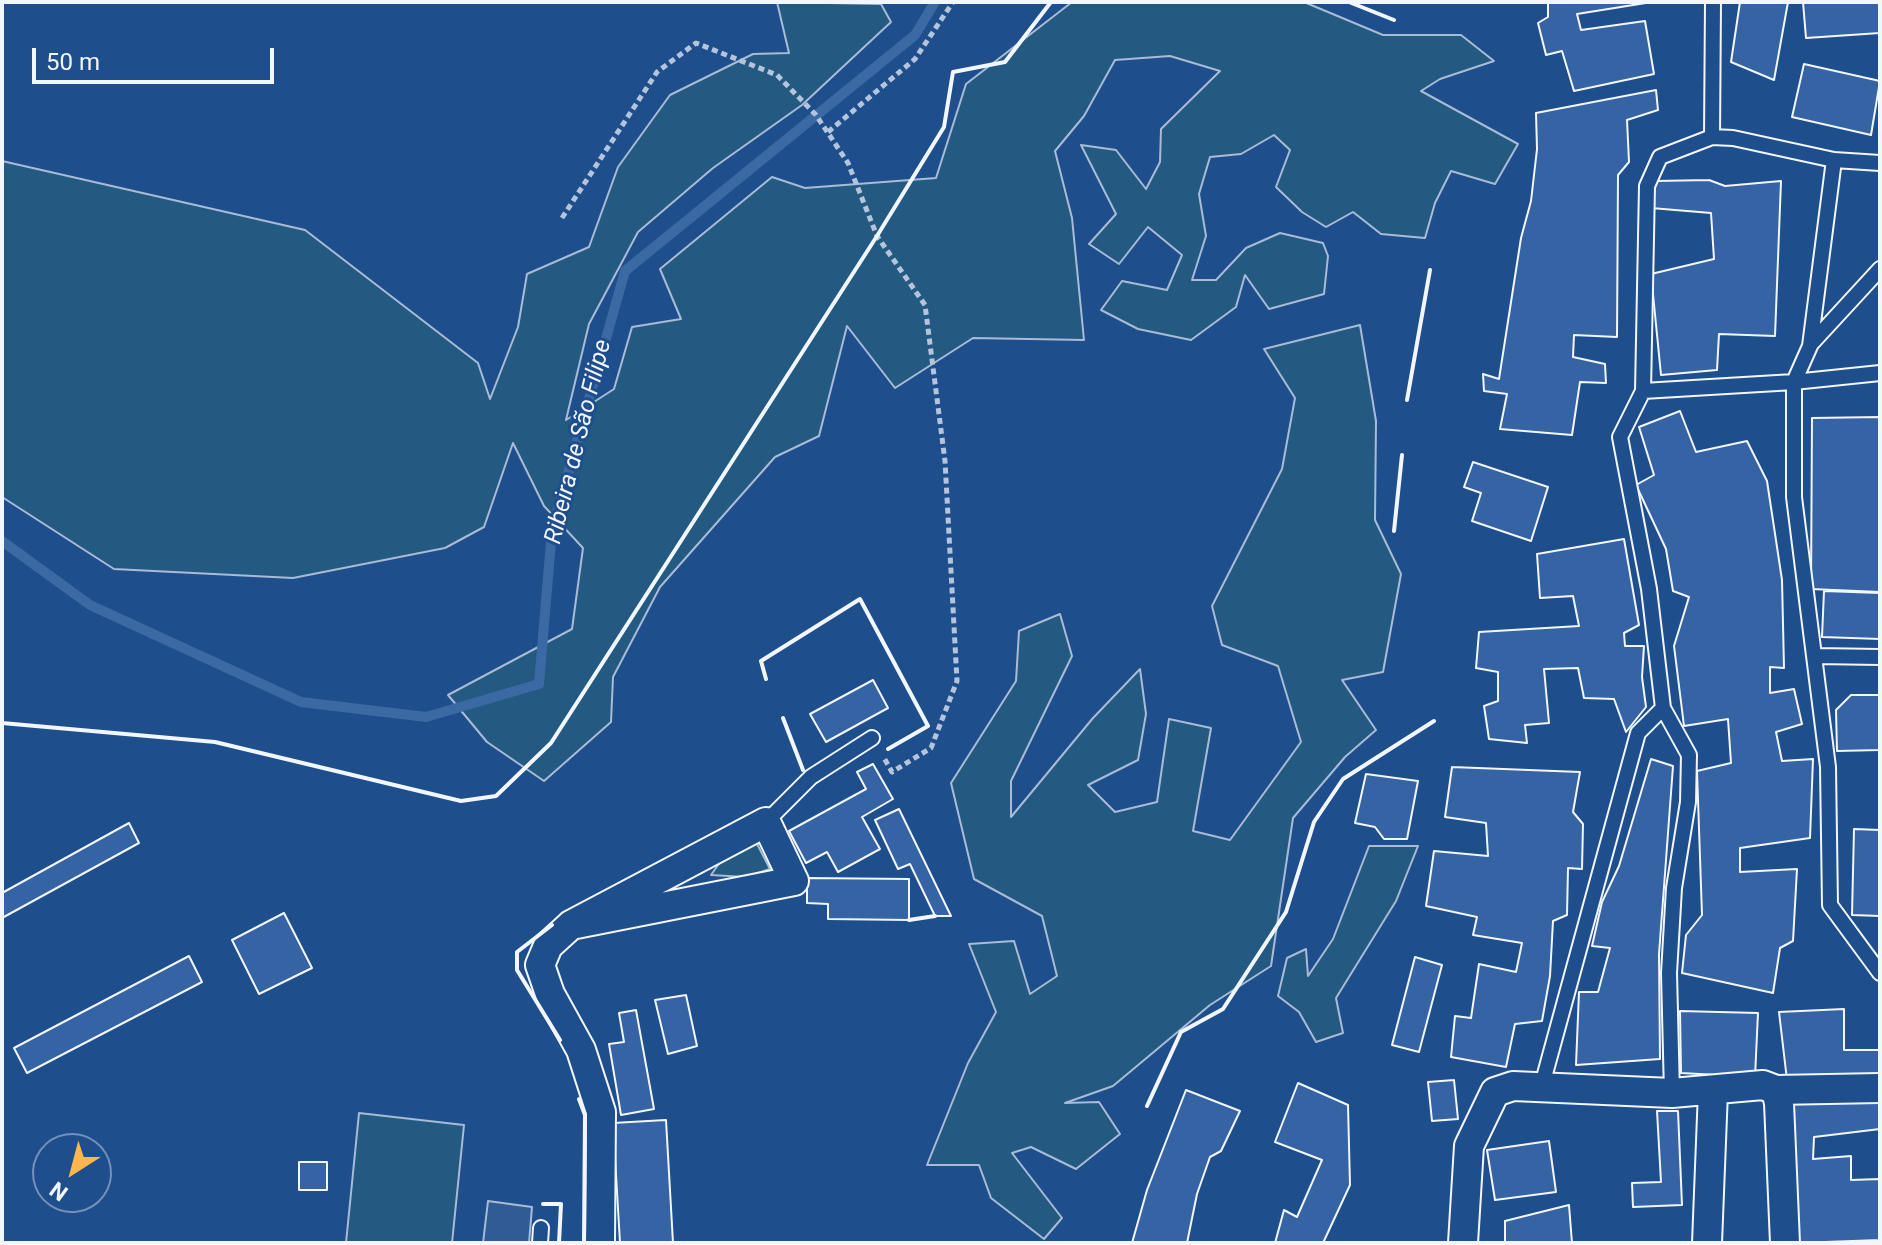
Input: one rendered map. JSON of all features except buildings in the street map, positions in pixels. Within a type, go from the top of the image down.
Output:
[{"type":"street","points":[[571,925],[794,881],[766,822],[571,925],[548,946],[540,965],[550,994],[581,1050],[601,1112],[600,1243]]},
{"type":"street","points":[[1463,1243],[1469,1146],[1495,1092],[1513,1086],[1542,1085],[1672,1093],[1763,1085],[1776,1090],[1880,1088]]},
{"type":"street","points":[[1776,1090],[1785,1243]]},
{"type":"street","points":[[1707,1243],[1713,1091]]},
{"type":"lane","points":[[1712,137],[1713,2]]},
{"type":"lane","points":[[1672,1093],[1669,973],[1674,888],[1688,802],[1689,755],[1663,708],[1649,589],[1620,437],[1643,391],[1647,186],[1660,157],[1712,137],[1733,138],[1834,160],[1880,163]]},
{"type":"lane","points":[[1834,160],[1810,346],[1794,382],[1794,497],[1828,767],[1830,905],[1880,973]]},
{"type":"lane","points":[[1810,346],[1880,269]]},
{"type":"lane","points":[[1643,391],[1794,382],[1880,373]]},
{"type":"lane","points":[[1816,656],[1880,657]]},
{"type":"lane","points":[[1542,1085],[1638,733],[1663,708]]},
{"type":"lane","points":[[766,822],[811,777],[872,738]]},
{"type":"path","points":[[828,132],[915,59],[953,2]]},
{"type":"path","points":[[562,218],[657,72],[696,43],[777,75],[828,132],[848,163],[877,236],[925,305],[945,461],[957,681],[931,748],[892,772],[872,738]]},
{"type":"shaded area","points":[[777,2],[881,4],[891,22],[802,105],[713,168],[638,232],[589,324],[566,420],[614,389],[632,327],[681,319],[660,269],[772,177],[805,188],[936,178],[966,84],[1072,2],[1304,2],[1383,35],[1461,35],[1494,61],[1440,79],[1421,91],[1518,144],[1495,184],[1451,171],[1435,203],[1425,238],[1381,234],[1353,212],[1326,227],[1302,212],[1276,187],[1290,150],[1274,135],[1241,154],[1210,157],[1199,194],[1206,236],[1192,280],[1216,280],[1246,248],[1280,233],[1323,243],[1328,256],[1324,294],[1269,309],[1245,275],[1236,307],[1191,340],[1138,329],[1101,310],[1122,281],[1167,290],[1182,255],[1148,227],[1119,264],[1089,244],[1116,214],[1081,145],[1116,150],[1146,189],[1160,162],[1161,129],[1220,71],[1170,56],[1115,60],[1084,116],[1055,151],[1072,218],[1084,340],[973,338],[895,388],[847,326],[819,436],[775,457],[660,587],[613,677],[611,722],[544,781],[487,742],[448,695],[572,629],[583,548],[544,506],[513,443],[484,527],[445,548],[293,578],[114,569],[2,497],[2,161],[305,230],[478,363],[490,399],[518,327],[527,274],[589,247],[618,167],[670,95],[753,54],[789,53]]},
{"type":"shaded area","points":[[1360,325],[1376,421],[1375,520],[1401,574],[1383,672],[1342,680],[1376,730],[1345,757],[1293,818],[1271,966],[1210,1005],[1113,1086],[1065,1103],[1099,1102],[1120,1134],[1076,1169],[1031,1147],[1012,1153],[1062,1218],[1044,1239],[991,1198],[979,1165],[927,1165],[968,1063],[996,1012],[969,944],[1014,941],[1030,994],[1057,976],[1042,916],[974,879],[951,783],[1016,681],[1019,631],[1060,614],[1072,656],[1011,781],[1011,817],[1093,718],[1140,669],[1146,714],[1138,760],[1088,785],[1115,812],[1157,802],[1169,719],[1211,728],[1193,831],[1230,840],[1301,742],[1278,666],[1222,645],[1212,606],[1282,469],[1295,398],[1264,349]]},
{"type":"shaded area","points":[[755,840],[770,869],[746,877],[711,875],[723,858]]},
{"type":"shaded area","points":[[1369,846],[1418,846],[1396,901],[1336,998],[1343,1033],[1316,1042],[1299,1012],[1278,996],[1287,958],[1306,949],[1308,976],[1333,939]]},
{"type":"shaded area","points":[[359,1113],[464,1125],[452,1243],[346,1243]]},
{"type":"shaded area","points":[[488,1201],[532,1207],[529,1243],[483,1243]]},
{"type":"waterway","name":"Ribeira de São Filipe","points":[[2,541],[90,605],[301,702],[426,717],[539,684],[552,530],[625,271],[915,35],[935,2]]},
{"type":"wall","points":[[2,723],[215,742],[461,801],[496,796],[551,743],[877,236],[944,127],[953,72],[1005,62],[1051,2]]},
{"type":"wall","points":[[1349,2],[1394,20]]},
{"type":"wall","points":[[1407,400],[1430,270]]},
{"type":"wall","points":[[1394,531],[1402,455]]},
{"type":"wall","points":[[766,679],[761,661],[860,599],[928,726],[888,749]]},
{"type":"wall","points":[[783,718],[803,770]]},
{"type":"wall","points":[[1147,1106],[1181,1032],[1223,1009],[1286,912],[1314,822],[1343,779],[1434,721]]},
{"type":"wall","points":[[909,920],[935,916]]},
{"type":"wall","points":[[552,925],[517,952],[517,970],[560,1040]]},
{"type":"wall","points":[[579,1099],[585,1115],[584,1243]]},
{"type":"wall","points":[[543,1204],[561,1204],[559,1243]]}]
